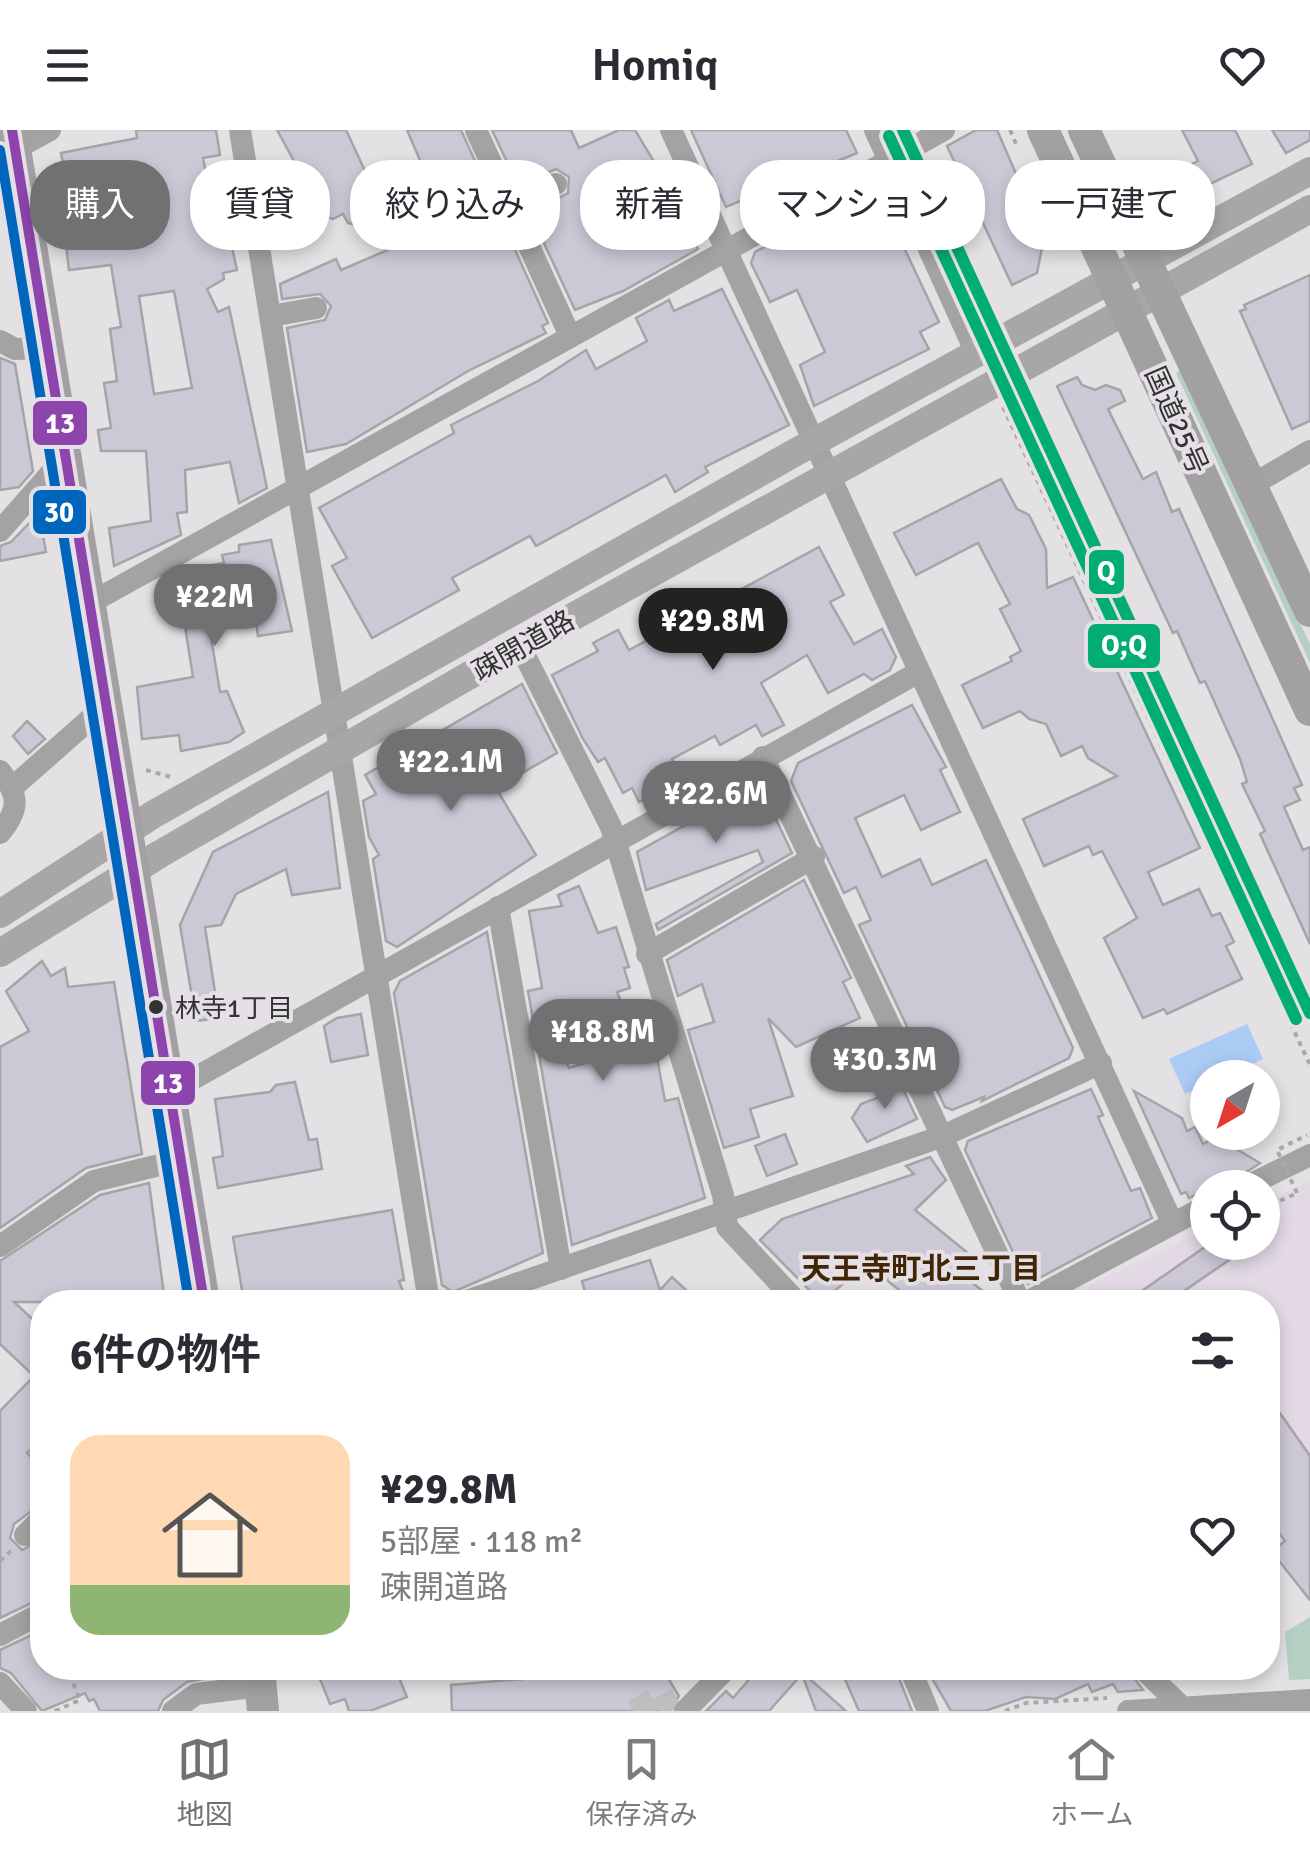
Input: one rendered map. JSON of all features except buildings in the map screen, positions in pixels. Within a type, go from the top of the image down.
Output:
[{"type":"highway","name":"国道25号","points":[[1043,130],[1310,710]]},
{"type":"highway","name":"国道25号","points":[[1084,130],[1310,611]]},
{"type":"highway","points":[[13,140],[202,1290]]},
{"type":"main road","points":[[1153,278],[1310,171]]},
{"type":"main road","points":[[1120,296],[1310,208]]},
{"type":"main road","name":"疎開道路","points":[[0,914],[127,830],[812,444],[977,355],[1120,296]]},
{"type":"main road","name":"疎開道路","points":[[0,954],[133,870],[338,750],[827,474],[1120,296]]},
{"type":"street","points":[[13,140],[50,130]]},
{"type":"street","points":[[240,130],[427,1290]]},
{"type":"street","points":[[476,130],[489,160]]},
{"type":"street","points":[[672,130],[812,444],[1172,1222]]},
{"type":"street","points":[[875,130],[889,160]]},
{"type":"street","points":[[891,160],[944,130]]},
{"type":"street","points":[[90,603],[740,244]]},
{"type":"street","points":[[530,250],[570,336]]},
{"type":"street","points":[[929,250],[977,355]]},
{"type":"street","points":[[270,316],[316,308]]},
{"type":"street","points":[[0,341],[15,349],[48,348]]},
{"type":"street","points":[[1252,484],[1310,451]]},
{"type":"street","points":[[3,522],[66,456]]},
{"type":"street","points":[[520,646],[611,827],[726,1210],[727,1227],[786,1290]]},
{"type":"street","points":[[168,1092],[918,672]]},
{"type":"street","points":[[0,833],[15,813],[6,779],[106,706]]},
{"type":"street","points":[[763,756],[1018,1290]]},
{"type":"street","points":[[647,954],[814,857]]},
{"type":"street","points":[[498,907],[561,1268]]},
{"type":"street","points":[[498,1290],[943,1136],[1101,1063]]},
{"type":"street","points":[[1271,1170],[1309,1145]]},
{"type":"street","points":[[0,1246],[94,1181],[180,1160]]},
{"type":"street","points":[[1046,1290],[1190,1214]]},
{"type":"street","points":[[26,1536],[30,1532]]},
{"type":"street","points":[[0,1634],[30,1619]]},
{"type":"street","points":[[686,1711],[716,1680]]},
{"type":"street","points":[[915,1680],[928,1711]]},
{"type":"street","points":[[1154,1680],[1183,1708]]},
{"type":"street","points":[[0,1683],[26,1711]]},
{"type":"street","points":[[173,1711],[196,1694],[261,1688]]},
{"type":"street","points":[[1122,1704],[1210,1709],[1310,1700]]},
{"type":"path","points":[[1003,407],[1310,1065]]},
{"type":"path","points":[[134,766],[177,779]]},
{"type":"path","points":[[1280,1200],[1297,1193],[1277,1150],[1309,1145]]},
{"type":"path","points":[[55,1711],[80,1700],[71,1680]]},
{"type":"path","points":[[1004,1711],[1026,1703],[1122,1704]]},
{"type":"shaded area","points":[[1310,1181],[1310,1581],[1280,1541],[1280,1290],[1086,1287],[1190,1237],[1190,1260],[1280,1260],[1280,1195]]},
{"type":"green space","points":[[1180,370],[1310,644],[1310,663],[1176,373]]},
{"type":"green space","points":[[1310,1617],[1310,1679],[1289,1680],[1285,1632]]},
{"type":"water","points":[[1247,1024],[1263,1059],[1190,1060],[1190,1092],[1185,1094],[1169,1059]]},
{"type":"tunnel","points":[[634,1711],[662,1694],[672,1711]]},
{"type":"transit line","name":"13","points":[[12,130],[202,1290]]},
{"type":"transit line","name":"Q","points":[[903,130],[1310,1013]]},
{"type":"transit line","name":"O;Q","points":[[889,136],[1296,1019]]},
{"type":"transit line","name":"30","points":[[0,150],[187,1290]]},
{"type":"place","name":"林寺1丁目","points":[[156,1007]]},
{"type":"district","name":"天王寺町北三丁目","points":[[921,1269]]}]
